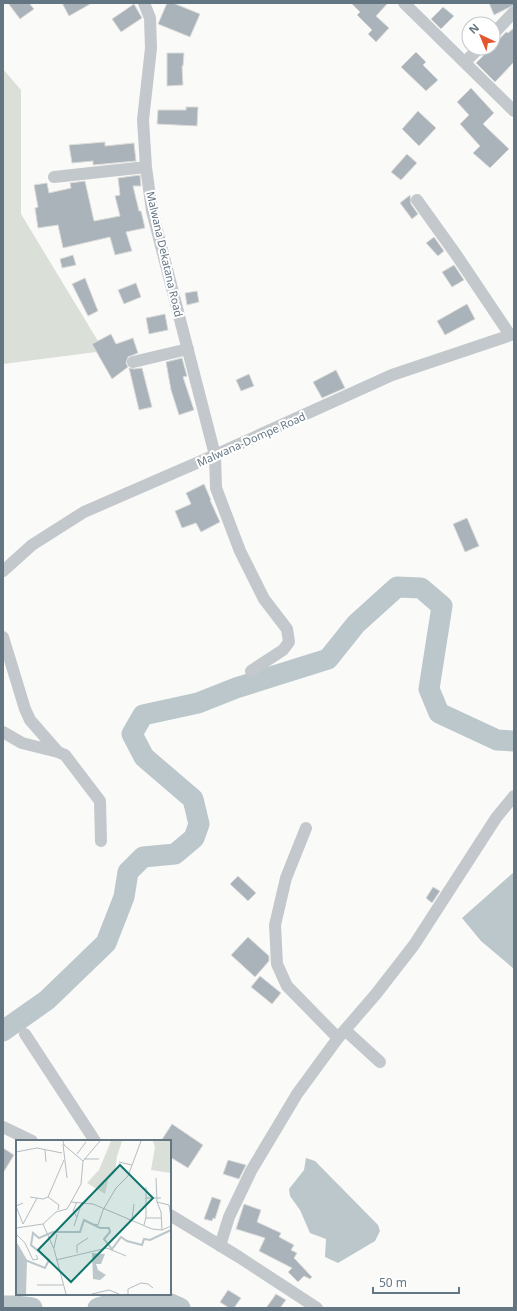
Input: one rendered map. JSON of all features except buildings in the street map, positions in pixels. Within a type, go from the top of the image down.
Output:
[{"type":"street","name":"Malwana Dekatana Road","points":[[144,3],[150,18],[151,48],[143,120],[146,167],[152,211],[215,455],[216,488],[240,551],[264,599],[287,630],[289,642],[283,650],[251,671]]},
{"type":"street","points":[[404,3],[514,111]]},
{"type":"street","points":[[501,26],[514,12]]},
{"type":"street","points":[[465,62],[471,56]]},
{"type":"street","points":[[54,177],[146,167]]},
{"type":"street","points":[[417,200],[512,335]]},
{"type":"street","name":"Malwana-Dompe Road","points":[[3,571],[32,545],[84,512],[392,375],[512,335]]},
{"type":"street","points":[[133,362],[188,349]]},
{"type":"street","points":[[3,637],[24,709],[30,720],[58,752]]},
{"type":"street","points":[[3,732],[22,742],[65,755],[100,801],[101,841]]},
{"type":"street","points":[[220,1246],[229,1218],[251,1171],[297,1094],[342,1034],[376,994],[414,945],[496,818],[514,796]]},
{"type":"street","points":[[306,828],[286,878],[275,924],[277,964],[287,986],[342,1034],[380,1062]]},
{"type":"street","points":[[25,1034],[93,1140]]},
{"type":"street","points":[[3,1127],[30,1140]]},
{"type":"street","points":[[171,1216],[317,1308]]},
{"type":"shaded area","points":[[3,69],[21,90],[21,214],[104,351],[3,364]]},
{"type":"shaded area","points":[[514,872],[514,969],[481,941],[462,918]]},
{"type":"shaded area","points":[[306,1158],[315,1161],[378,1225],[380,1231],[375,1241],[338,1263],[325,1257],[326,1239],[310,1233],[300,1210],[290,1196],[289,1189],[304,1170]]},
{"type":"waterway","points":[[3,1031],[47,1000],[106,943],[124,897],[128,872],[143,857],[175,854],[194,838],[199,824],[193,799],[144,757],[132,734],[143,715],[198,703],[236,688],[328,659],[356,624],[397,587],[421,588],[442,606],[429,689],[439,713],[497,740],[514,741]]},
{"type":"waterway","points":[[98,1308],[135,1297],[171,1304],[180,1308]]},
{"type":"waterway","points":[[3,1306],[32,1308]]}]
